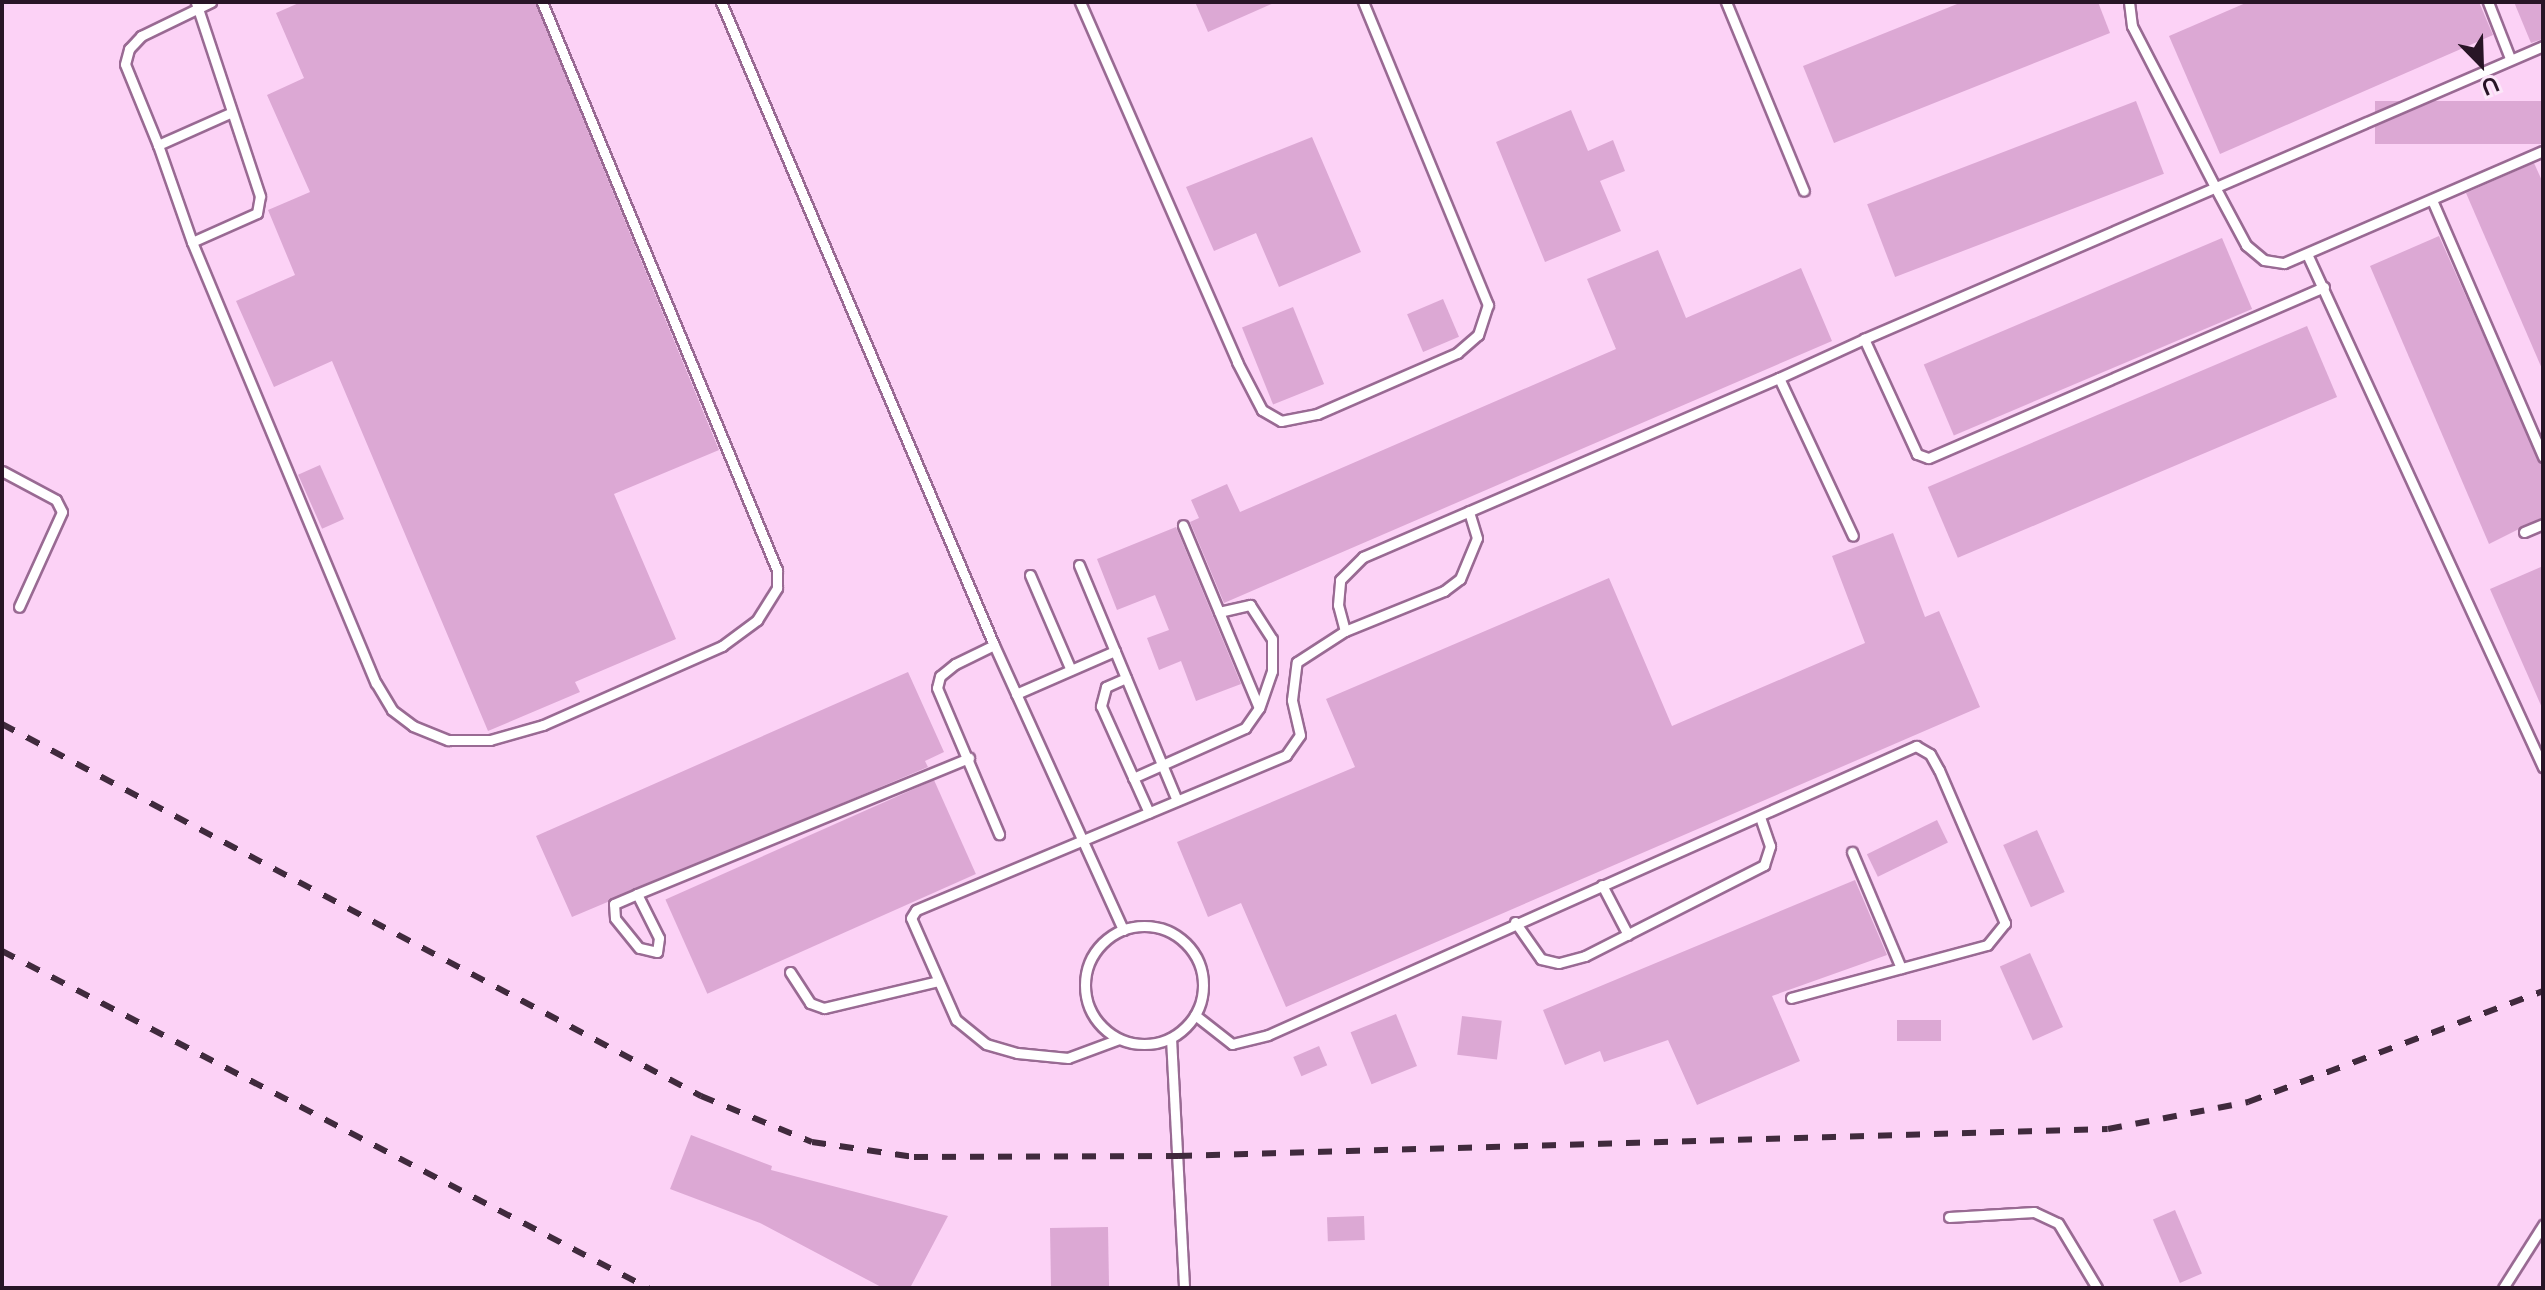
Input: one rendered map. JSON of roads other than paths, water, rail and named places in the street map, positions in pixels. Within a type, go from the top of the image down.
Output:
[{"type":"lane","points":[[211,2],[197,5],[141,36],[125,64],[192,242],[376,683],[392,710],[413,726],[448,740],[490,740],[543,725],[722,646],[757,620],[777,588],[777,570],[542,2]]},
{"type":"lane","points":[[721,2],[994,645],[1080,842],[1123,930]]},
{"type":"lane","points":[[1080,2],[1237,362],[1262,410],[1281,421],[1317,414],[1457,353],[1478,335],[1488,305],[1363,2]]},
{"type":"lane","points":[[1726,2],[1804,191]]},
{"type":"lane","points":[[2129,2],[2132,26],[2216,189],[2246,245],[2264,260],[2284,263],[2543,151]]},
{"type":"lane","points":[[2488,2],[2510,58]]},
{"type":"lane","points":[[192,242],[257,213],[260,196],[230,113],[197,5]]},
{"type":"lane","points":[[1345,631],[1338,605],[1340,580],[1363,557],[2543,46]]},
{"type":"lane","points":[[158,145],[230,113]]},
{"type":"lane","points":[[2432,200],[2543,457]]},
{"type":"lane","points":[[2307,254],[2543,767]]},
{"type":"lane","points":[[1864,339],[1917,454],[1928,458],[2324,287]]},
{"type":"lane","points":[[1779,378],[1853,536]]},
{"type":"lane","points":[[2,471],[56,500],[62,512],[19,607]]},
{"type":"lane","points":[[1119,1039],[1097,1020],[1085,993],[1093,955],[1123,930],[1160,927],[1190,947],[1204,980],[1195,1015],[1171,1038],[1151,1044],[1119,1039],[1068,1058],[986,1044],[956,1020],[912,927],[916,910],[1149,813],[1295,747],[1300,735],[1291,680],[1297,662],[1345,631],[1444,591],[1460,579],[1477,538],[1469,511]]},
{"type":"lane","points":[[2524,532],[2543,524]]},
{"type":"lane","points":[[1183,525],[1259,708]]},
{"type":"lane","points":[[1079,565],[1177,800]]},
{"type":"lane","points":[[1030,575],[1071,670]]},
{"type":"lane","points":[[1133,778],[1245,728],[1259,708],[1272,671],[1266,626],[1250,605],[1219,612]]},
{"type":"lane","points":[[994,645],[940,676],[937,688],[999,834]]},
{"type":"lane","points":[[1016,694],[1115,651]]},
{"type":"lane","points":[[1126,678],[1106,687],[1100,696],[1149,813]]},
{"type":"lane","points":[[1195,1015],[1232,1044],[1268,1035],[1515,922],[1916,746],[1930,754],[2005,923],[1987,945],[1791,998]]},
{"type":"lane","points":[[637,894],[659,938],[657,952],[639,948],[612,910],[614,904],[637,894],[969,758]]},
{"type":"lane","points":[[1515,922],[1541,959],[1559,963],[1628,935],[1764,865],[1770,846],[1760,817]]},
{"type":"lane","points":[[1852,852],[1901,968]]},
{"type":"lane","points":[[1602,885],[1628,935]]},
{"type":"lane","points":[[790,972],[810,1003],[824,1008],[938,981]]},
{"type":"lane","points":[[1171,1038],[1184,1288]]},
{"type":"lane","points":[[1949,1217],[2034,1212],[2058,1223],[2097,1288]]},
{"type":"lane","points":[[2503,1288],[2543,1225]]},
{"type":"railway","points":[[2,724],[701,1096],[812,1142],[914,1157],[1178,1156],[2108,1129],[2248,1102],[2543,991]]},
{"type":"railway","points":[[2,951],[648,1288]]}]
